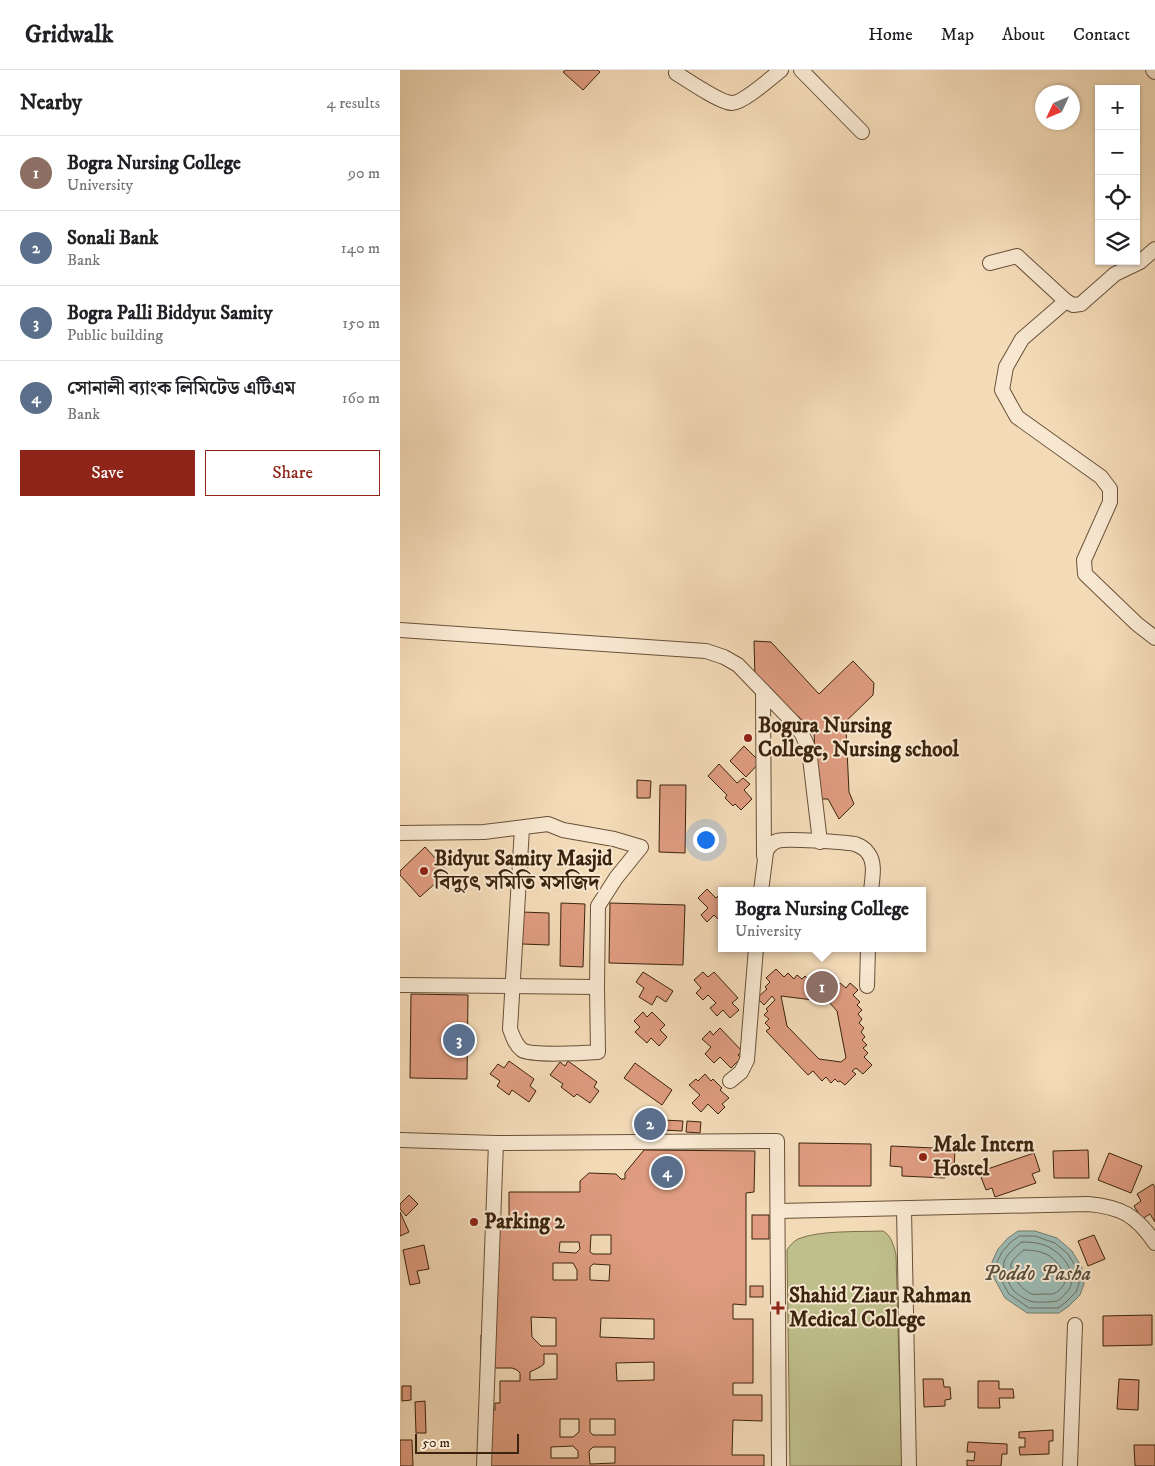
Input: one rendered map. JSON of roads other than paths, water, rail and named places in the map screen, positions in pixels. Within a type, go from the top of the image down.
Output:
[{"type":"street","points":[[676,73],[714,96],[731,103],[742,100],[781,70]]},
{"type":"street","points":[[801,70],[862,132]]},
{"type":"street","points":[[990,263],[1017,256],[1066,301],[1073,304],[1081,304],[1115,274],[1140,262],[1155,249]]},
{"type":"street","points":[[1066,301],[1022,338],[1006,367],[1002,390],[1017,417],[1101,477],[1110,490],[1110,502],[1084,560],[1085,574],[1137,624],[1155,638]]},
{"type":"street","points":[[400,630],[706,651],[724,657],[733,662],[796,725],[807,745],[820,842]]},
{"type":"street","points":[[761,887],[764,857],[763,692]]},
{"type":"street","points":[[400,833],[484,832],[548,824],[563,830],[614,839],[641,847],[616,878],[598,906],[598,1052],[527,1052],[516,1044],[510,1029],[522,828]]},
{"type":"street","points":[[764,857],[768,848],[778,841],[855,844],[865,849],[870,855],[872,861],[871,887]]},
{"type":"street","points":[[730,1081],[738,1076],[744,1068],[748,1057],[756,952]]},
{"type":"street","points":[[867,986],[868,952]]},
{"type":"street","points":[[400,985],[597,987]]},
{"type":"street","points":[[400,1140],[496,1143],[777,1141],[779,1466]]},
{"type":"street","points":[[484,1466],[496,1143]]},
{"type":"street","points":[[778,1211],[1088,1204],[1106,1206],[1127,1214],[1140,1225],[1155,1243]]},
{"type":"street","points":[[904,1209],[909,1466]]},
{"type":"street","points":[[1070,1466],[1075,1325]]},
{"type":"water","name":"Poddo Pasha","points":[[1018,1231],[1035,1231],[1057,1238],[1072,1251],[1082,1268],[1084,1284],[1080,1295],[1059,1313],[1027,1313],[1005,1298],[994,1278],[992,1262],[998,1249]]},
{"type":"place","name":"Bogura Nursing College, Nursing school","points":[[748,738]]},
{"type":"place","name":"Bidyut Samity Masjid বিদ্যুৎ সমিতি মসজিদ","points":[[424,871]]},
{"type":"place","name":"Bogra Nursing College","points":[[822,987]]},
{"type":"place","name":"Bogra Palli Biddyut Samity","points":[[459,1040]]},
{"type":"place","name":"Sonali Bank","points":[[650,1124]]},
{"type":"place","name":"Male Intern Hostel","points":[[923,1157]]},
{"type":"place","name":"সোনালী ব্যাংক লিমিটেড এটিএম","points":[[667,1172]]},
{"type":"place","name":"Parking 2","points":[[474,1222]]},
{"type":"place","name":"Shahid Ziaur Rahman Medical College","points":[[778,1308]]}]
